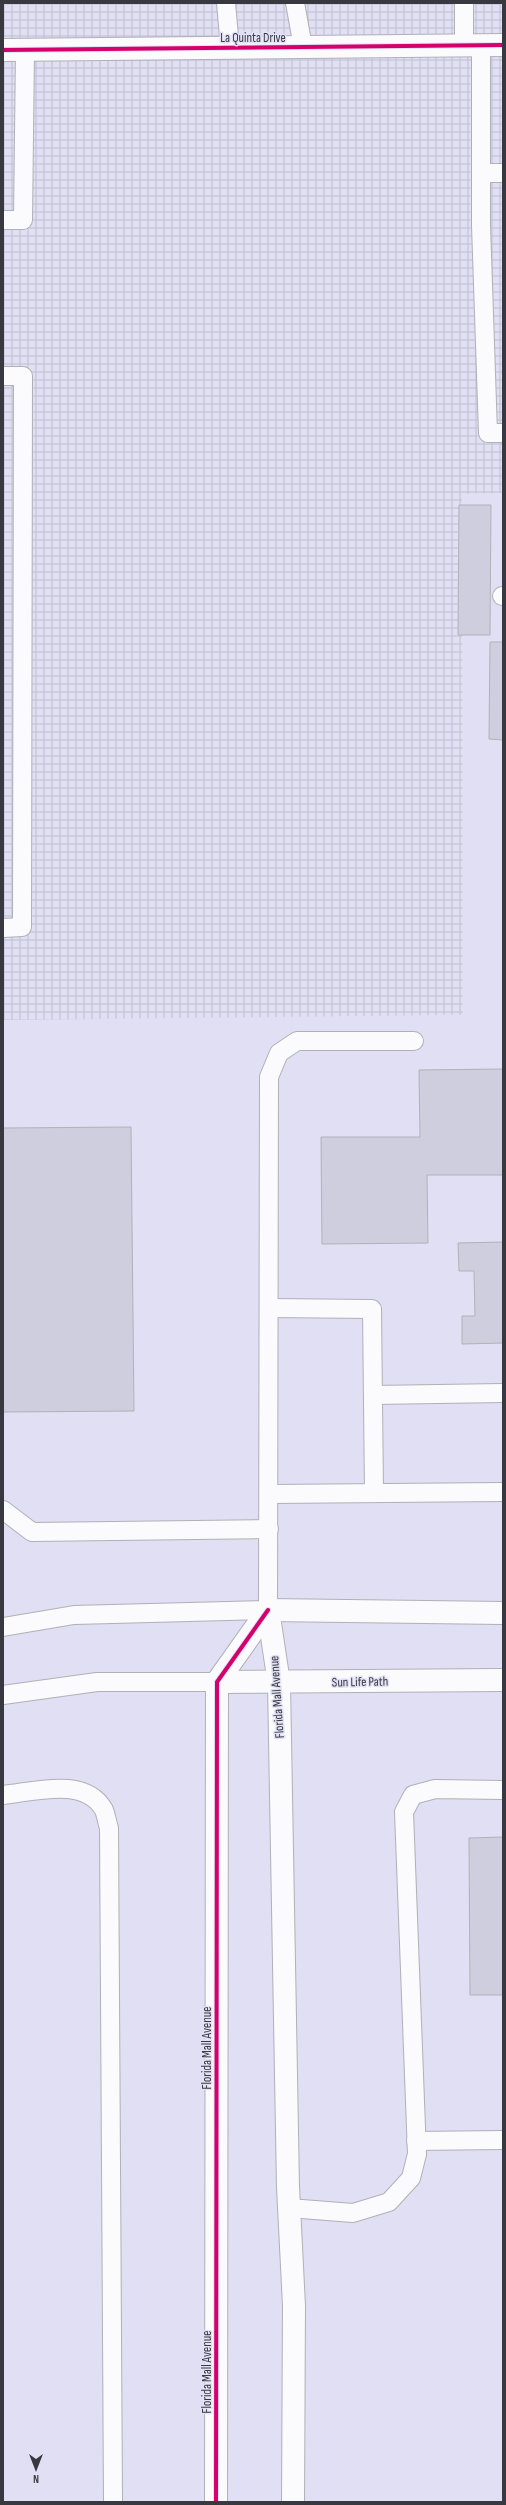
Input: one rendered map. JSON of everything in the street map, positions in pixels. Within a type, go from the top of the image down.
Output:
[{"type":"street","name":"La Quinta Drive","points":[[3,50],[503,45]]},
{"type":"street","points":[[217,1682],[268,1610],[503,1613]]},
{"type":"street","name":"Florida Mall Avenue","points":[[268,1610],[279,1683],[289,2208],[294,2306],[293,2502]]},
{"type":"street","name":"Sun Life Path","points":[[217,1682],[279,1683],[503,1680]]},
{"type":"street","name":"Florida Mall Avenue","points":[[216,2502],[217,1682]]},
{"type":"lane","points":[[226,3],[230,48]]},
{"type":"lane","points":[[295,3],[302,47]]},
{"type":"lane","points":[[464,3],[472,45],[482,173],[488,433],[503,433]]},
{"type":"lane","points":[[3,220],[23,220],[25,50]]},
{"type":"lane","points":[[482,173],[503,173]]},
{"type":"lane","points":[[3,376],[23,376],[22,927],[3,928]]},
{"type":"lane","points":[[3,1627],[74,1616],[268,1610],[270,1494],[267,1103],[269,1077],[279,1053],[297,1041],[414,1041]]},
{"type":"lane","points":[[269,1308],[372,1309],[374,1493]]},
{"type":"lane","points":[[373,1396],[503,1393]]},
{"type":"lane","points":[[270,1494],[503,1492]]},
{"type":"lane","points":[[3,1510],[32,1532],[269,1529]]},
{"type":"lane","points":[[3,1695],[97,1682],[217,1682]]},
{"type":"lane","points":[[3,1795],[78,1789],[93,1796],[104,1810],[109,1828],[113,2502]]},
{"type":"lane","points":[[289,2208],[353,2213],[389,2202],[411,2178],[417,2154],[404,1812],[413,1795],[435,1789],[503,1790]]},
{"type":"lane","points":[[416,2141],[503,2140]]},
{"type":"shaded area","points":[[3,3],[503,3],[503,493],[462,494],[463,1015],[3,1020]]},
{"type":"shaded area","points":[[503,493],[503,2502],[3,2502],[3,1020],[463,1014],[462,494]]},
{"type":"building","points":[[459,505],[491,505],[490,635],[458,635]]},
{"type":"building","points":[[490,642],[503,642],[503,740],[489,739]]},
{"type":"building","points":[[503,1069],[503,1175],[427,1175],[428,1243],[322,1244],[321,1137],[420,1137],[419,1070]]},
{"type":"building","points":[[131,1127],[134,1411],[3,1412],[3,1128]]},
{"type":"building","points":[[503,1242],[503,1343],[462,1344],[462,1316],[475,1316],[474,1271],[459,1271],[458,1243]]},
{"type":"building","points":[[503,1837],[503,1995],[470,1995],[469,1838]]},
{"type":"cycle path","points":[[3,50],[503,45]]},
{"type":"cycle path","points":[[216,2502],[217,1682],[268,1610]]}]
